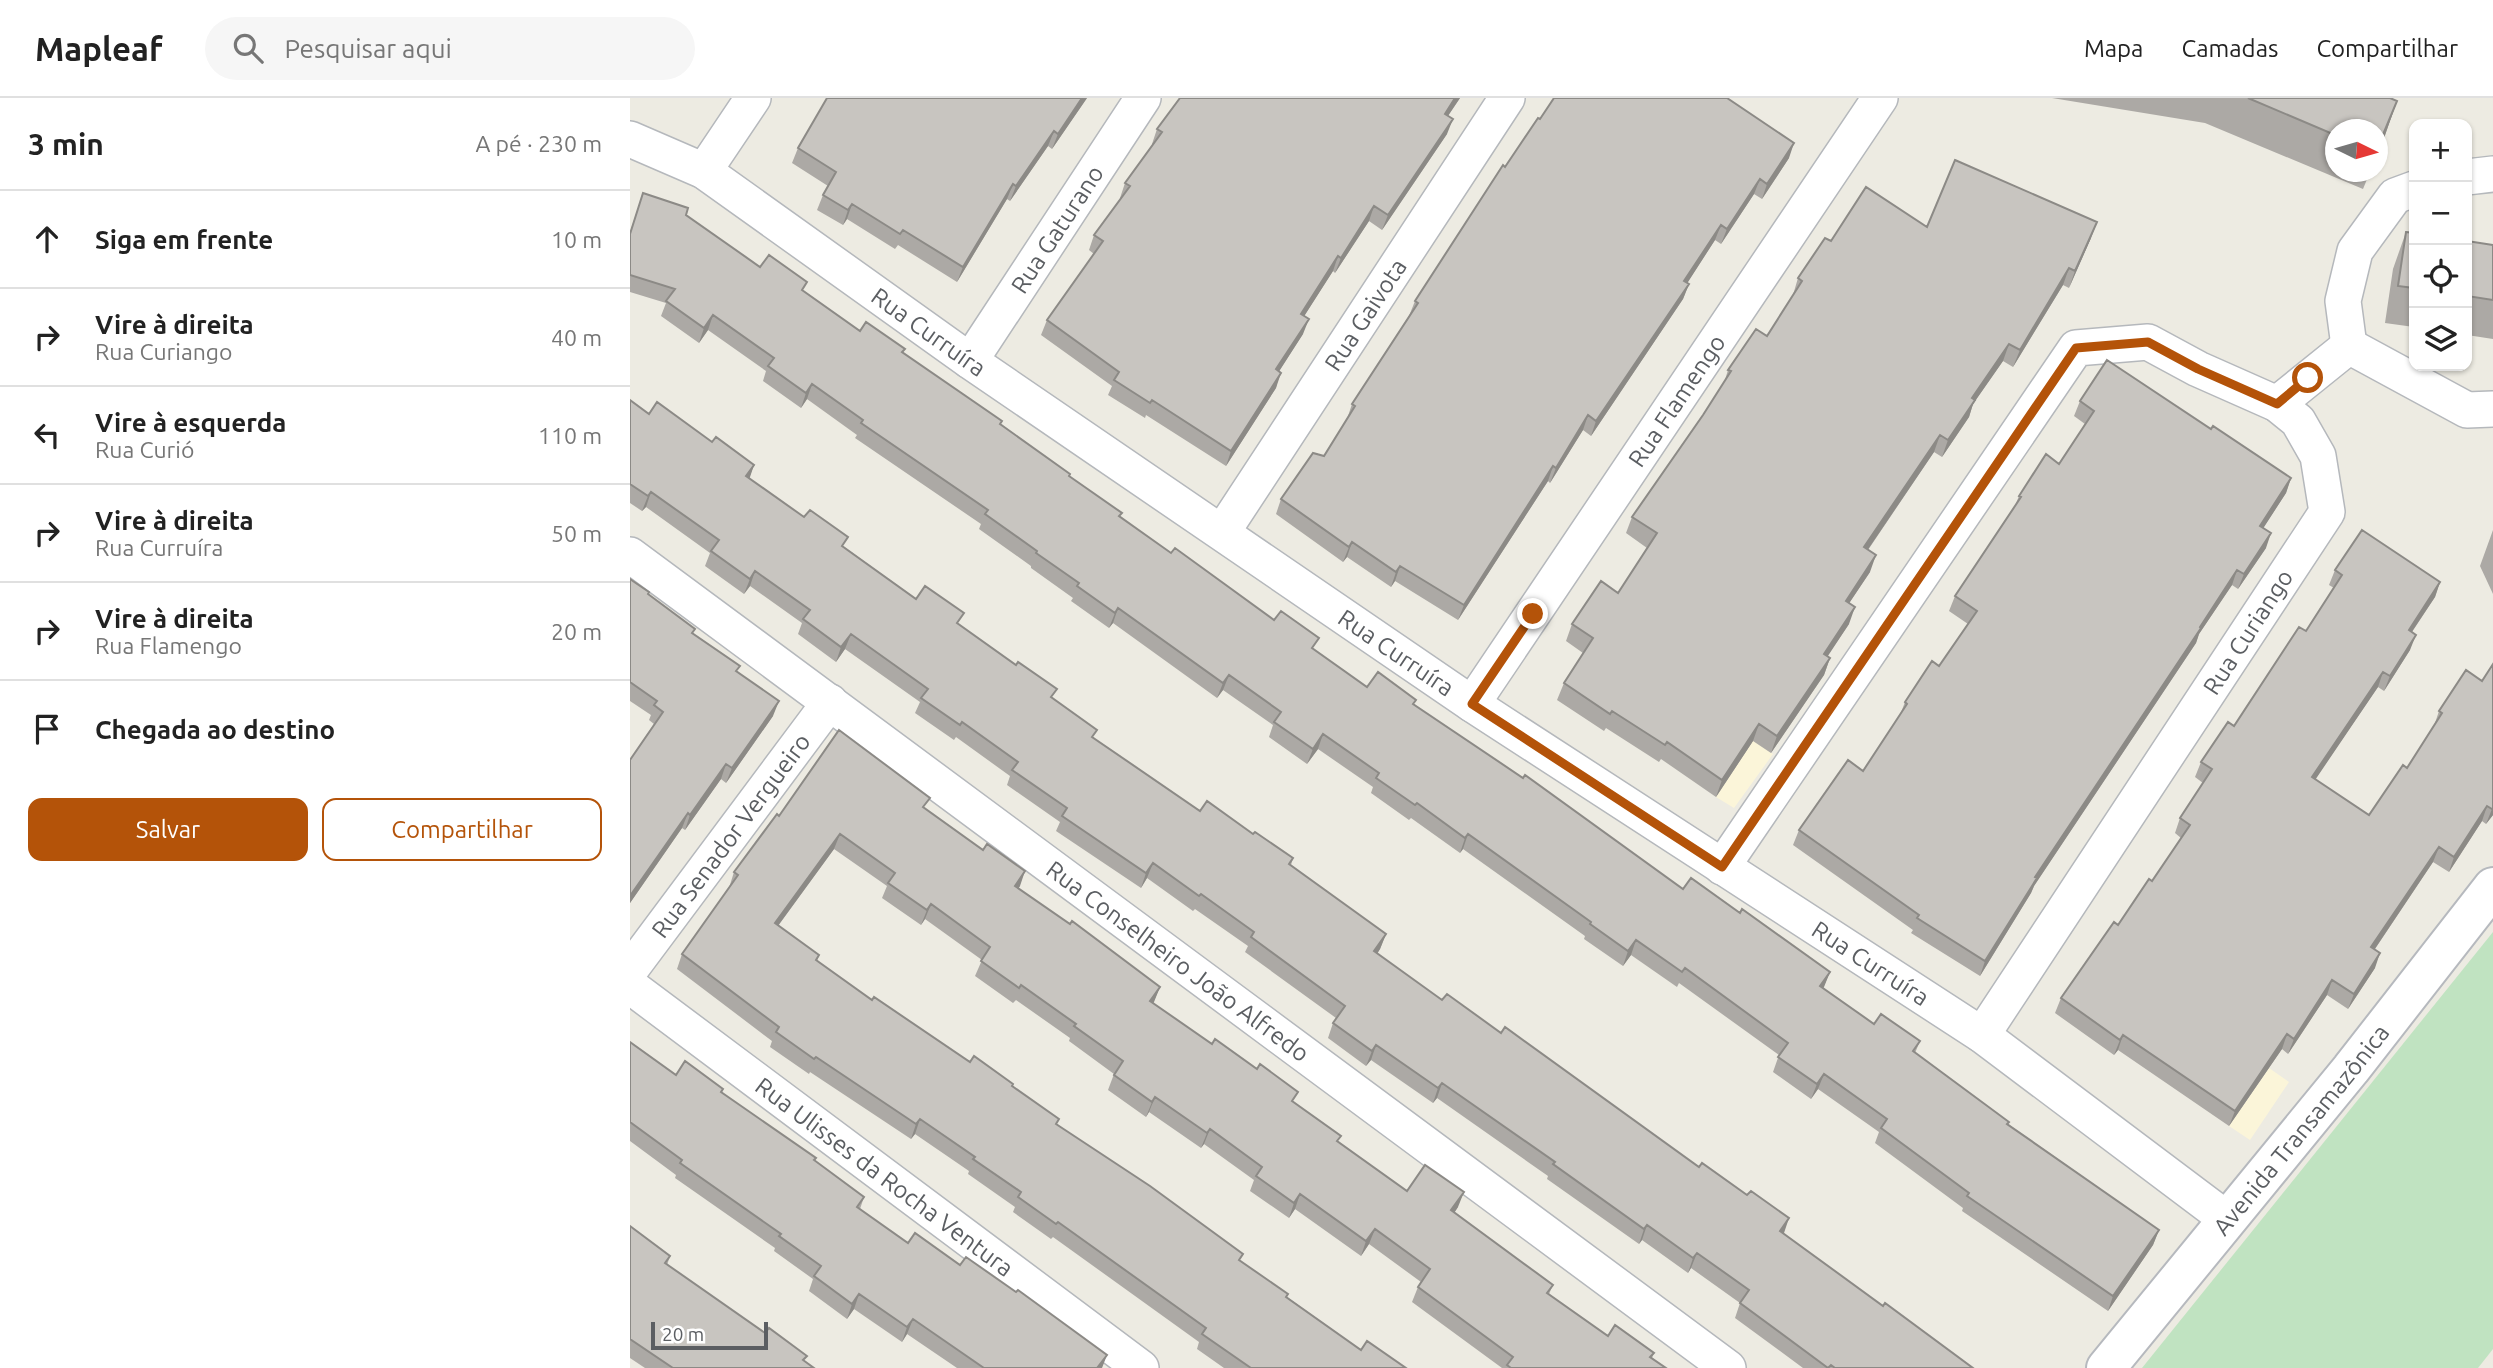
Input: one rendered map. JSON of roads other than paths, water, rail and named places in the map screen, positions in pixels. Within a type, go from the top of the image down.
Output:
[{"type":"street","points":[[704,172],[753,98]]},
{"type":"street","name":"Rua Gaturano","points":[[970,361],[1143,98]]},
{"type":"street","name":"Rua Gaivota","points":[[1223,531],[1507,98]]},
{"type":"street","name":"Rua Flamengo","points":[[1472,704],[1880,98]]},
{"type":"street","name":"Rua Curruíra","points":[[630,139],[704,172],[970,361],[1223,531],[1472,704],[1982,1035],[2228,1220]]},
{"type":"street","points":[[2472,176],[2493,174]]},
{"type":"street","points":[[2349,346],[2343,301],[2355,251],[2395,195],[2409,191]]},
{"type":"street","name":"Rua Curiango","points":[[1722,867],[2076,348],[2148,342],[2198,369],[2277,404],[2298,421],[2318,456],[2327,512],[1982,1035]]},
{"type":"street","points":[[2277,404],[2349,346]]},
{"type":"street","points":[[2349,346],[2467,410],[2493,409]]},
{"type":"street","name":"Rua Conselheiro João Alfredo","points":[[630,555],[1728,1368]]},
{"type":"street","name":"Rua Senador Vergueiro","points":[[630,970],[830,702]]},
{"type":"street","name":"Avenida Transamazônica","points":[[2106,1368],[2351,1069],[2493,887]]},
{"type":"street","name":"Rua Ulisses da Rocha Ventura","points":[[630,986],[1141,1368]]}]
